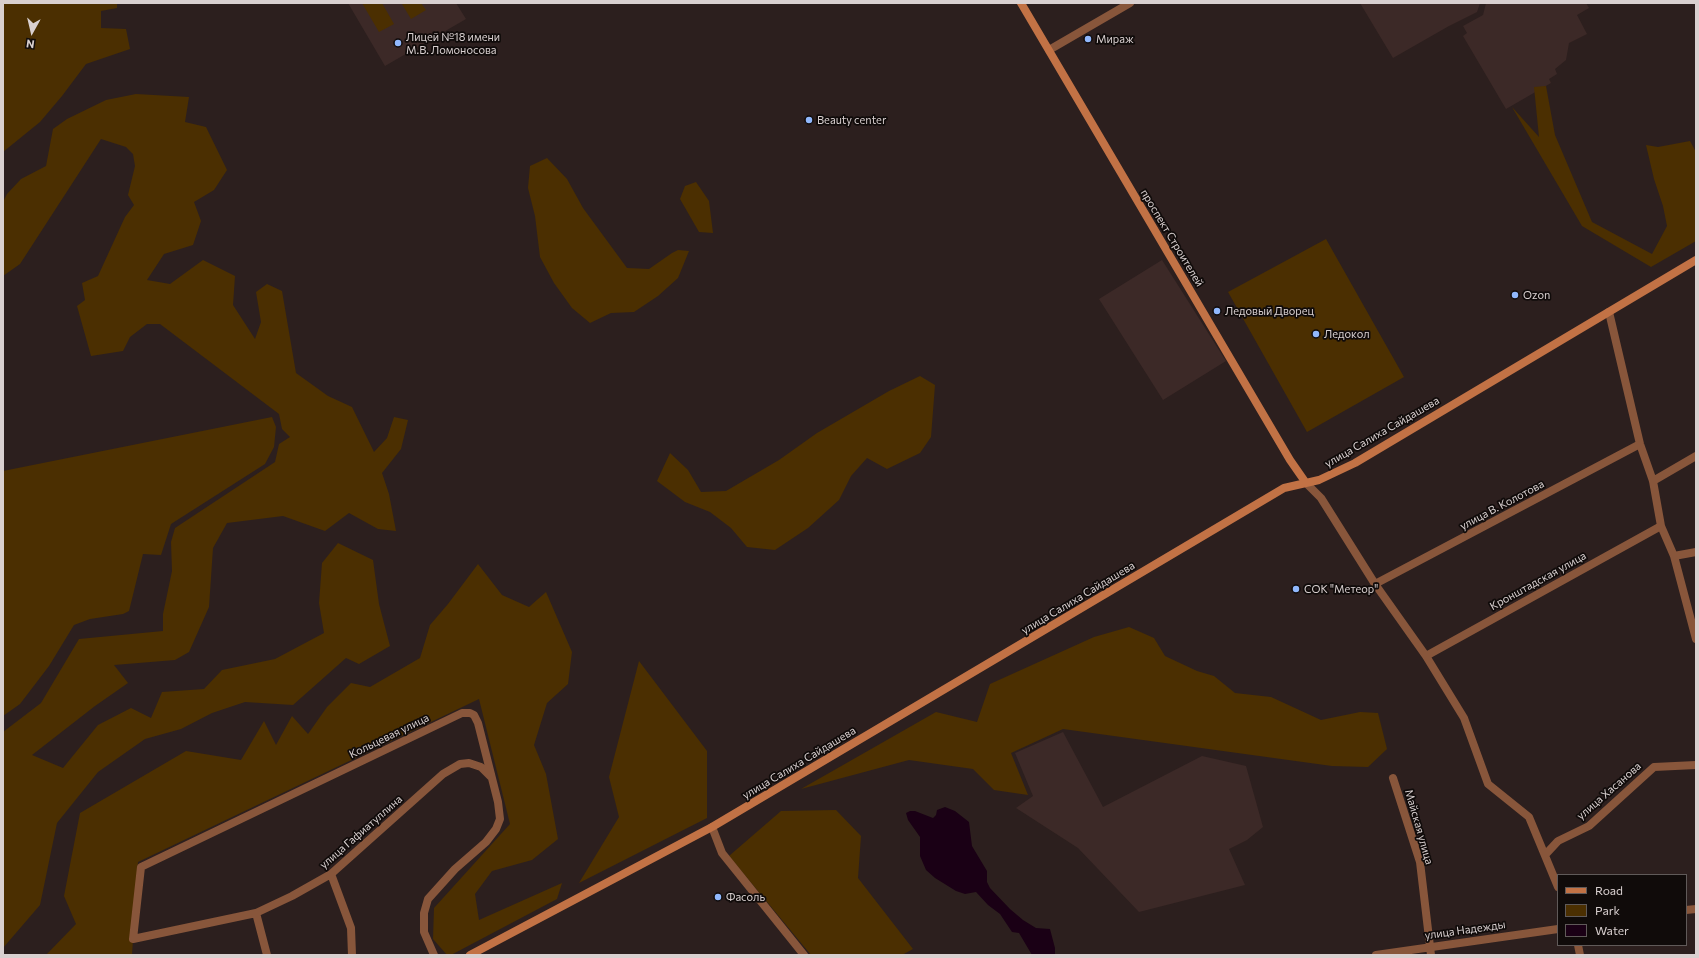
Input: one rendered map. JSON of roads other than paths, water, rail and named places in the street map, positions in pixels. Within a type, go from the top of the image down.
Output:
[{"type":"street","name":"проспект Строителей","points":[[1021,3],[1290,460],[1306,483]]},
{"type":"street","points":[[1049,50],[1130,3]]},
{"type":"street","name":"улица Салиха Сайдашева","points":[[470,955],[712,827],[1284,488],[1306,483],[1335,473],[1355,463],[1696,260]]},
{"type":"street","points":[[1609,312],[1640,444],[1653,481],[1661,526],[1674,556],[1696,639]]},
{"type":"street","name":"улица В. Колотова","points":[[1375,584],[1640,444]]},
{"type":"street","points":[[1653,481],[1696,456]]},
{"type":"street","points":[[1306,483],[1321,498],[1375,584],[1426,656],[1464,718],[1488,784],[1528,817],[1557,885]]},
{"type":"street","name":"Кронштадская улица","points":[[1426,656],[1661,526]]},
{"type":"street","points":[[1674,556],[1696,552]]},
{"type":"street","name":"Кольцевая улица","points":[[142,938],[133,939],[141,867],[462,713],[470,713],[474,715],[478,723],[498,802],[500,819],[496,829],[486,842],[454,869],[428,899],[424,913],[424,932],[434,955]]},
{"type":"street","name":"улица Гафиатуллина","points":[[142,938],[256,912],[292,896],[331,874],[443,774],[460,764],[469,763],[481,767],[491,777]]},
{"type":"street","name":"улица Хасанова","points":[[1545,855],[1558,841],[1589,826],[1654,767],[1696,765]]},
{"type":"street","name":"Майская улица","points":[[1393,778],[1420,862],[1430,955]]},
{"type":"street","points":[[712,827],[722,853],[804,955]]},
{"type":"street","points":[[331,874],[351,928],[352,955]]},
{"type":"street","points":[[256,912],[267,955]]},
{"type":"street","name":"улица Надежды","points":[[1376,955],[1429,946],[1557,929]]},
{"type":"water","points":[[945,807],[955,811],[969,822],[972,846],[987,871],[987,882],[990,888],[1023,920],[1036,928],[1050,929],[1055,948],[1055,955],[1032,955],[1019,933],[1012,932],[1000,914],[988,905],[976,892],[965,894],[956,891],[935,878],[926,870],[920,856],[920,837],[908,820],[906,813],[915,811],[933,818],[936,815],[937,810]]},
{"type":"place","name":"Мираж","points":[[1088,39]]},
{"type":"place","name":"Лицей №18 имени М.В. Ломоносова","points":[[398,43]]},
{"type":"place","name":"Beauty center","points":[[809,120]]},
{"type":"place","name":"Ozon","points":[[1515,295]]},
{"type":"place","name":"Ледовый Дворец","points":[[1217,311]]},
{"type":"place","name":"Ледокол","points":[[1316,334]]},
{"type":"place","name":"СОК \"Метеор\"","points":[[1296,589]]},
{"type":"place","name":"Фасоль","points":[[718,897]]}]
